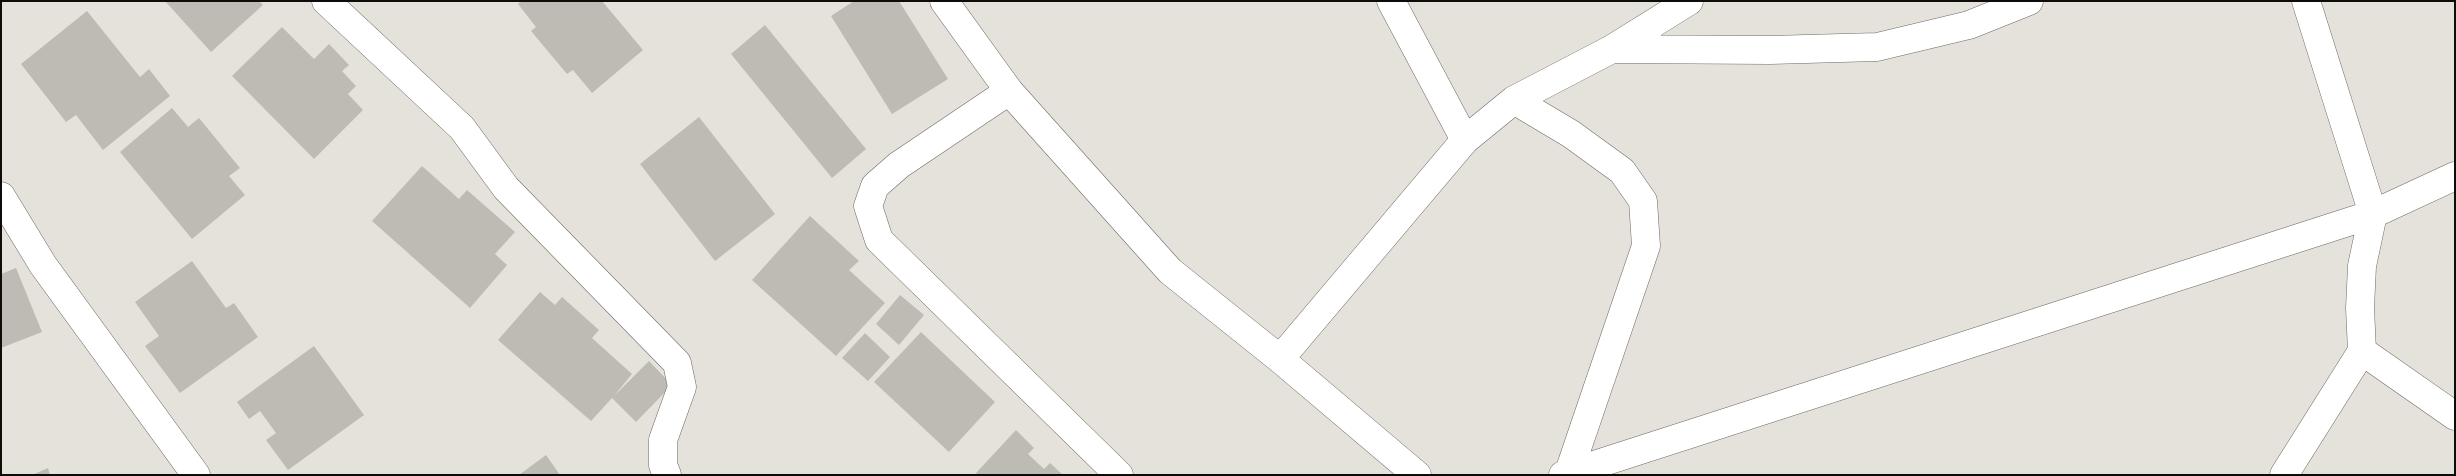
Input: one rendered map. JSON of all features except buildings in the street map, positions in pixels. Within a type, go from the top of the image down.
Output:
[{"type":"street","points":[[326,1],[462,128],[506,188],[677,363],[682,387],[663,440],[663,465],[667,475]]},
{"type":"street","points":[[944,1],[1009,91],[1170,271],[1280,359],[1417,475]]},
{"type":"street","points":[[1391,1],[1465,140]]},
{"type":"street","points":[[1280,359],[1465,140],[1514,100],[1612,49],[1689,1]]},
{"type":"street","points":[[1612,49],[1770,50],[1876,48],[1970,25],[2029,1]]},
{"type":"street","points":[[2284,475],[2362,351],[2360,308],[2362,266],[2372,214],[2306,1]]},
{"type":"street","points":[[1009,91],[899,165],[875,186],[868,206],[879,240],[1119,475]]},
{"type":"street","points":[[1514,100],[1572,134],[1622,171],[1643,201],[1646,246],[1566,473]]},
{"type":"street","points":[[1566,473],[2372,214],[2455,176]]},
{"type":"street","points":[[1,196],[43,265],[196,475]]},
{"type":"street","points":[[2362,351],[2455,416]]}]
